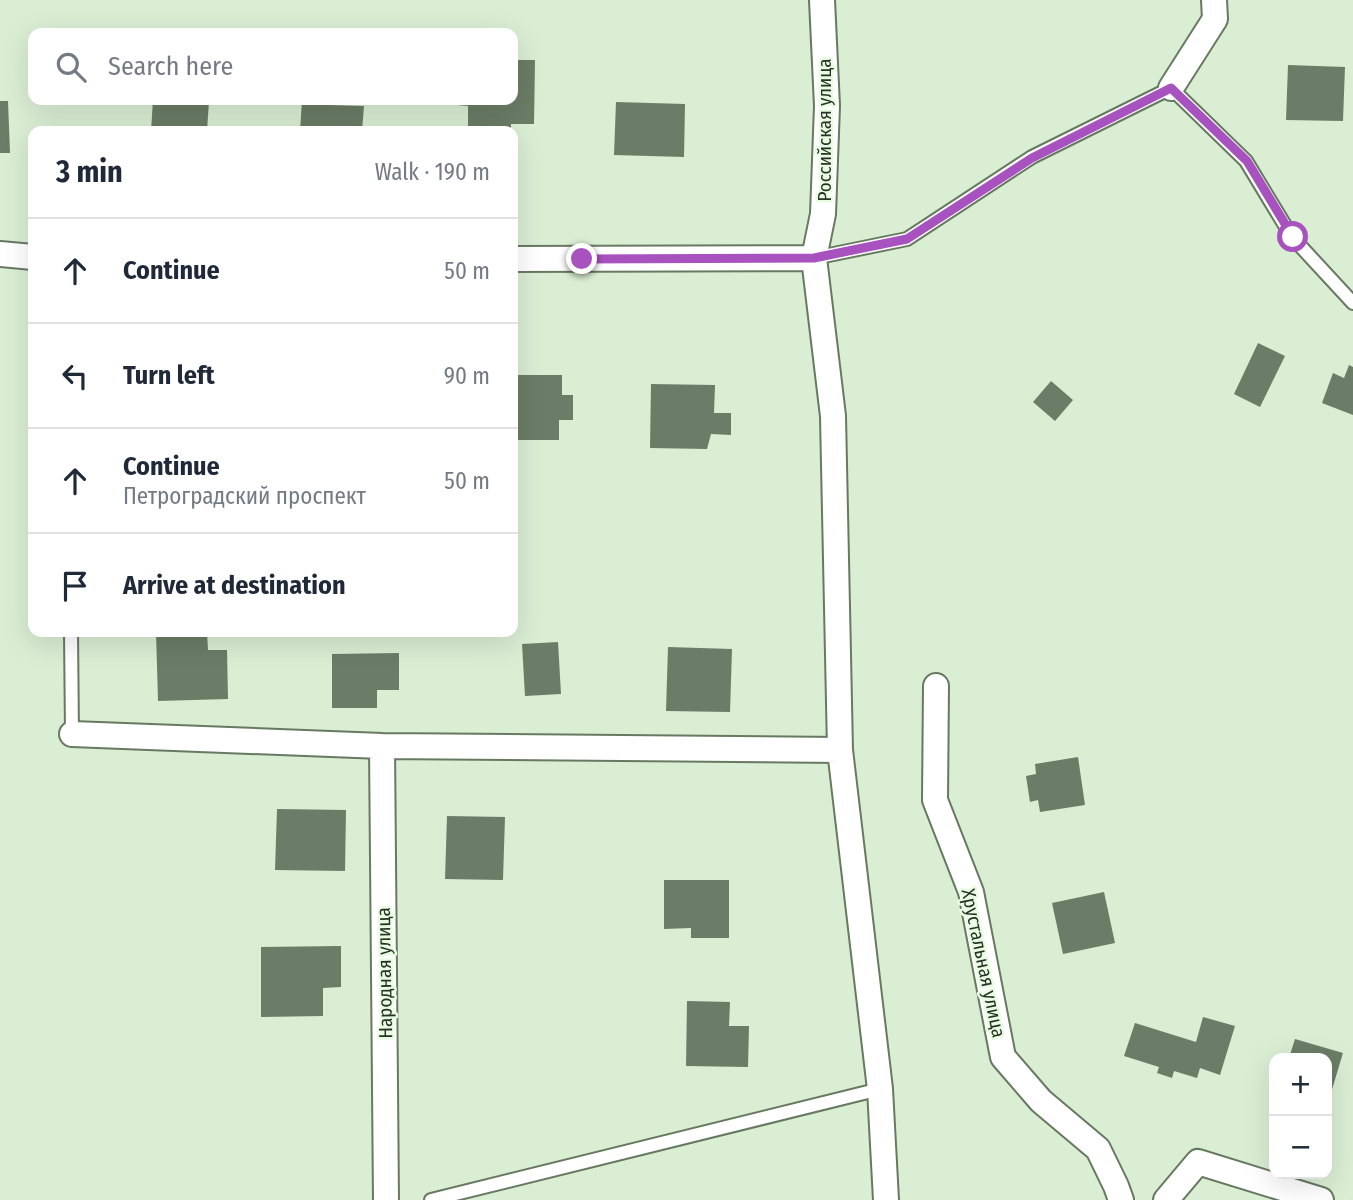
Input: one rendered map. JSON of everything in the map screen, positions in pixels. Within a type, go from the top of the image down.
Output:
[{"type":"street","name":"Российская улица","points":[[822,0],[827,106],[823,214],[814,258],[833,416],[840,750],[880,1088],[886,1200]]},
{"type":"street","points":[[1171,88],[1215,19],[1214,0]]},
{"type":"street","points":[[0,254],[28,257]]},
{"type":"street","points":[[518,259],[814,258]]},
{"type":"street","name":"Хрустальная улица","points":[[936,686],[935,800],[971,892],[1003,1057],[1041,1101],[1098,1149],[1121,1200]]},
{"type":"street","points":[[72,734],[382,746],[840,750]]},
{"type":"street","name":"Народная улица","points":[[382,746],[386,1200]]},
{"type":"street","points":[[1166,1200],[1198,1161],[1321,1200]]},
{"type":"lane","points":[[814,258],[907,239],[1032,158],[1171,88],[1247,161],[1293,237],[1353,303]]},
{"type":"lane","points":[[71,637],[72,734]]},
{"type":"lane","points":[[431,1200],[880,1088]]},
{"type":"building","points":[[518,60],[535,60],[534,124],[468,126],[468,106],[457,105],[518,105]]},
{"type":"building","points":[[1288,65],[1345,67],[1343,121],[1286,120]]},
{"type":"building","points":[[0,101],[8,101],[10,153],[0,153]]},
{"type":"building","points":[[616,102],[685,104],[684,157],[614,155]]},
{"type":"building","points":[[153,105],[209,105],[207,126],[151,126]]},
{"type":"building","points":[[302,105],[364,106],[362,126],[300,126]]},
{"type":"building","points":[[1258,343],[1285,356],[1260,407],[1234,394]]},
{"type":"building","points":[[1349,365],[1353,367],[1353,415],[1322,403],[1333,373],[1344,378]]},
{"type":"building","points":[[518,375],[562,375],[562,395],[573,395],[573,420],[559,420],[559,440],[518,440]]},
{"type":"building","points":[[1051,381],[1073,400],[1055,421],[1033,402]]},
{"type":"building","points":[[651,384],[715,385],[714,413],[731,413],[731,435],[711,434],[707,449],[650,448]]},
{"type":"building","points":[[156,637],[207,637],[208,650],[227,650],[228,699],[158,701]]},
{"type":"building","points":[[558,642],[561,694],[525,696],[522,644]]},
{"type":"building","points":[[668,647],[732,649],[730,712],[666,711]]},
{"type":"building","points":[[399,653],[399,690],[377,690],[377,708],[332,708],[332,654]]},
{"type":"building","points":[[1078,757],[1085,805],[1040,812],[1038,800],[1030,802],[1026,776],[1036,774],[1035,764]]},
{"type":"building","points":[[277,809],[346,810],[345,871],[275,870]]},
{"type":"building","points":[[447,816],[505,817],[503,880],[445,879]]},
{"type":"building","points":[[664,880],[729,880],[729,938],[691,938],[691,928],[664,929]]},
{"type":"building","points":[[1104,892],[1115,943],[1063,954],[1052,903]]},
{"type":"building","points":[[341,946],[341,987],[323,988],[323,1016],[261,1017],[261,947]]},
{"type":"building","points":[[687,1001],[730,1002],[729,1026],[749,1026],[748,1067],[686,1066]]},
{"type":"building","points":[[1203,1017],[1235,1026],[1220,1075],[1200,1068],[1197,1078],[1174,1071],[1172,1078],[1157,1073],[1159,1067],[1124,1056],[1135,1023],[1196,1042]]},
{"type":"building","points":[[1295,1039],[1343,1053],[1332,1089],[1332,1053],[1291,1053]]},
{"type":"route","points":[[582,259],[814,258],[907,239],[1032,158],[1171,88],[1247,161],[1293,237]]}]
